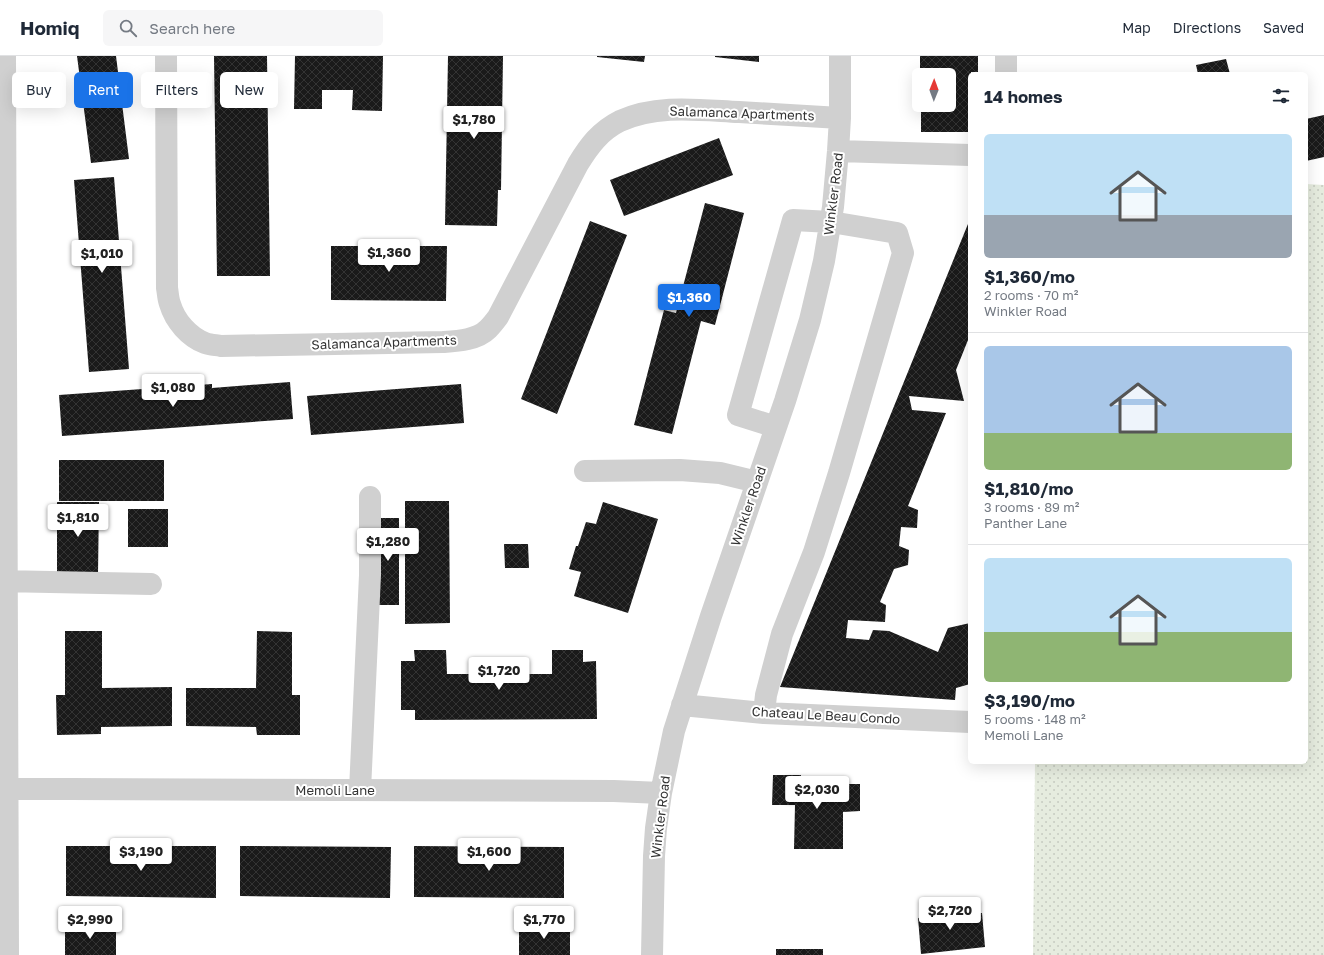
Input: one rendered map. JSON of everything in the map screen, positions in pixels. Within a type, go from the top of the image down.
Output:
[{"type":"street","points":[[5,56],[3,582],[8,789],[8,955]]},
{"type":"street","name":"Salamanca Apartments","points":[[166,56],[167,280],[169,303],[174,315],[183,327],[194,337],[206,343],[221,346],[443,342],[473,338],[487,330],[498,317],[589,145],[601,133],[618,122],[655,110],[685,109],[840,118]]},
{"type":"street","name":"Winkler Road","points":[[652,955],[656,828],[661,793],[674,731],[711,616],[776,427],[810,320],[824,261],[831,222],[838,151],[840,118],[840,56]]},
{"type":"street","points":[[1006,56],[1006,72]]},
{"type":"street","points":[[838,151],[968,154]]},
{"type":"street","points":[[764,713],[766,695],[782,634],[814,552],[828,509],[903,253],[898,233],[831,222],[794,220],[738,415],[776,427]]},
{"type":"street","points":[[585,471],[680,470],[720,473],[756,482]]},
{"type":"street","points":[[360,790],[370,575],[370,497]]},
{"type":"street","points":[[3,582],[151,584]]},
{"type":"street","name":"Chateau Le Beau Condo","points":[[682,705],[764,713],[968,722]]},
{"type":"street","name":"Memoli Lane","points":[[8,789],[614,791],[661,793]]},
{"type":"shaded area","points":[[1308,184],[1324,185],[1324,955],[1033,955],[1035,764],[1308,764]]},
{"type":"building","points":[[77,56],[116,56],[118,72],[79,72]]},
{"type":"building","points":[[214,56],[267,56],[267,72],[220,72],[220,108],[268,108],[270,276],[217,276]]},
{"type":"building","points":[[295,56],[383,56],[382,111],[352,110],[353,90],[322,90],[322,109],[294,109]]},
{"type":"building","points":[[448,56],[503,56],[501,190],[498,190],[497,226],[445,225]]},
{"type":"building","points":[[597,56],[645,56],[644,62]]},
{"type":"building","points":[[759,56],[759,62],[715,57]]},
{"type":"building","points":[[920,56],[978,56],[978,72],[968,72],[968,132],[921,132],[921,112],[956,112],[956,68],[920,68]]},
{"type":"building","points":[[1226,59],[1229,72],[1198,72],[1196,65]]},
{"type":"building","points":[[84,108],[123,108],[129,159],[91,163]]},
{"type":"building","points":[[1324,115],[1324,157],[1308,161],[1308,119]]},
{"type":"building","points":[[719,138],[733,175],[624,216],[610,180]]},
{"type":"building","points":[[114,177],[129,369],[89,372],[74,180]]},
{"type":"building","points":[[705,203],[744,213],[715,325],[701,321],[672,434],[634,425],[664,310],[676,313]]},
{"type":"building","points":[[590,221],[627,235],[557,414],[521,399]]},
{"type":"building","points":[[968,224],[968,340],[956,370],[964,401],[909,396],[912,410],[946,413],[908,506],[918,510],[917,528],[901,527],[899,546],[909,550],[908,565],[894,569],[880,602],[886,605],[885,622],[848,620],[846,638],[869,640],[873,630],[889,631],[938,652],[948,628],[968,623],[968,685],[956,688],[955,700],[780,687]]},
{"type":"building","points":[[331,246],[447,246],[446,301],[331,300]]},
{"type":"building","points":[[290,382],[293,419],[62,436],[59,395],[212,384],[212,388]]},
{"type":"building","points":[[461,384],[464,423],[311,435],[307,396]]},
{"type":"building","points":[[59,460],[164,460],[164,501],[59,501]]},
{"type":"building","points":[[405,501],[449,501],[450,623],[405,624]]},
{"type":"building","points":[[57,502],[99,502],[98,574],[57,573]]},
{"type":"building","points":[[603,502],[658,519],[628,613],[574,596],[581,572],[569,569],[576,546],[578,546],[586,522],[596,524]]},
{"type":"building","points":[[128,509],[168,509],[168,547],[128,547]]},
{"type":"building","points":[[378,518],[399,518],[399,605],[378,605]]},
{"type":"building","points":[[504,544],[528,544],[529,568],[505,568]]},
{"type":"building","points":[[65,631],[102,631],[102,688],[172,687],[172,726],[101,727],[101,734],[57,735],[56,695],[65,695]]},
{"type":"building","points":[[257,631],[292,632],[292,695],[300,695],[300,735],[257,735],[256,727],[186,726],[186,688],[256,688]]},
{"type":"building","points":[[414,650],[446,650],[447,674],[552,674],[552,650],[583,650],[583,662],[596,661],[597,719],[415,720],[415,710],[401,710],[401,661],[415,661]]},
{"type":"building","points":[[773,775],[801,775],[801,784],[860,784],[860,811],[843,812],[843,849],[794,849],[795,805],[772,805]]},
{"type":"building","points":[[66,846],[216,846],[216,898],[66,896]]},
{"type":"building","points":[[240,846],[391,847],[390,898],[240,896]]},
{"type":"building","points":[[414,846],[564,847],[564,898],[414,897]]},
{"type":"building","points":[[954,905],[955,916],[982,913],[985,947],[921,954],[918,918],[932,916],[931,907]]},
{"type":"building","points":[[65,924],[116,925],[116,955],[65,955]]},
{"type":"building","points":[[519,926],[570,926],[570,955],[519,955]]},
{"type":"building","points":[[776,949],[823,949],[823,955],[776,955]]}]
